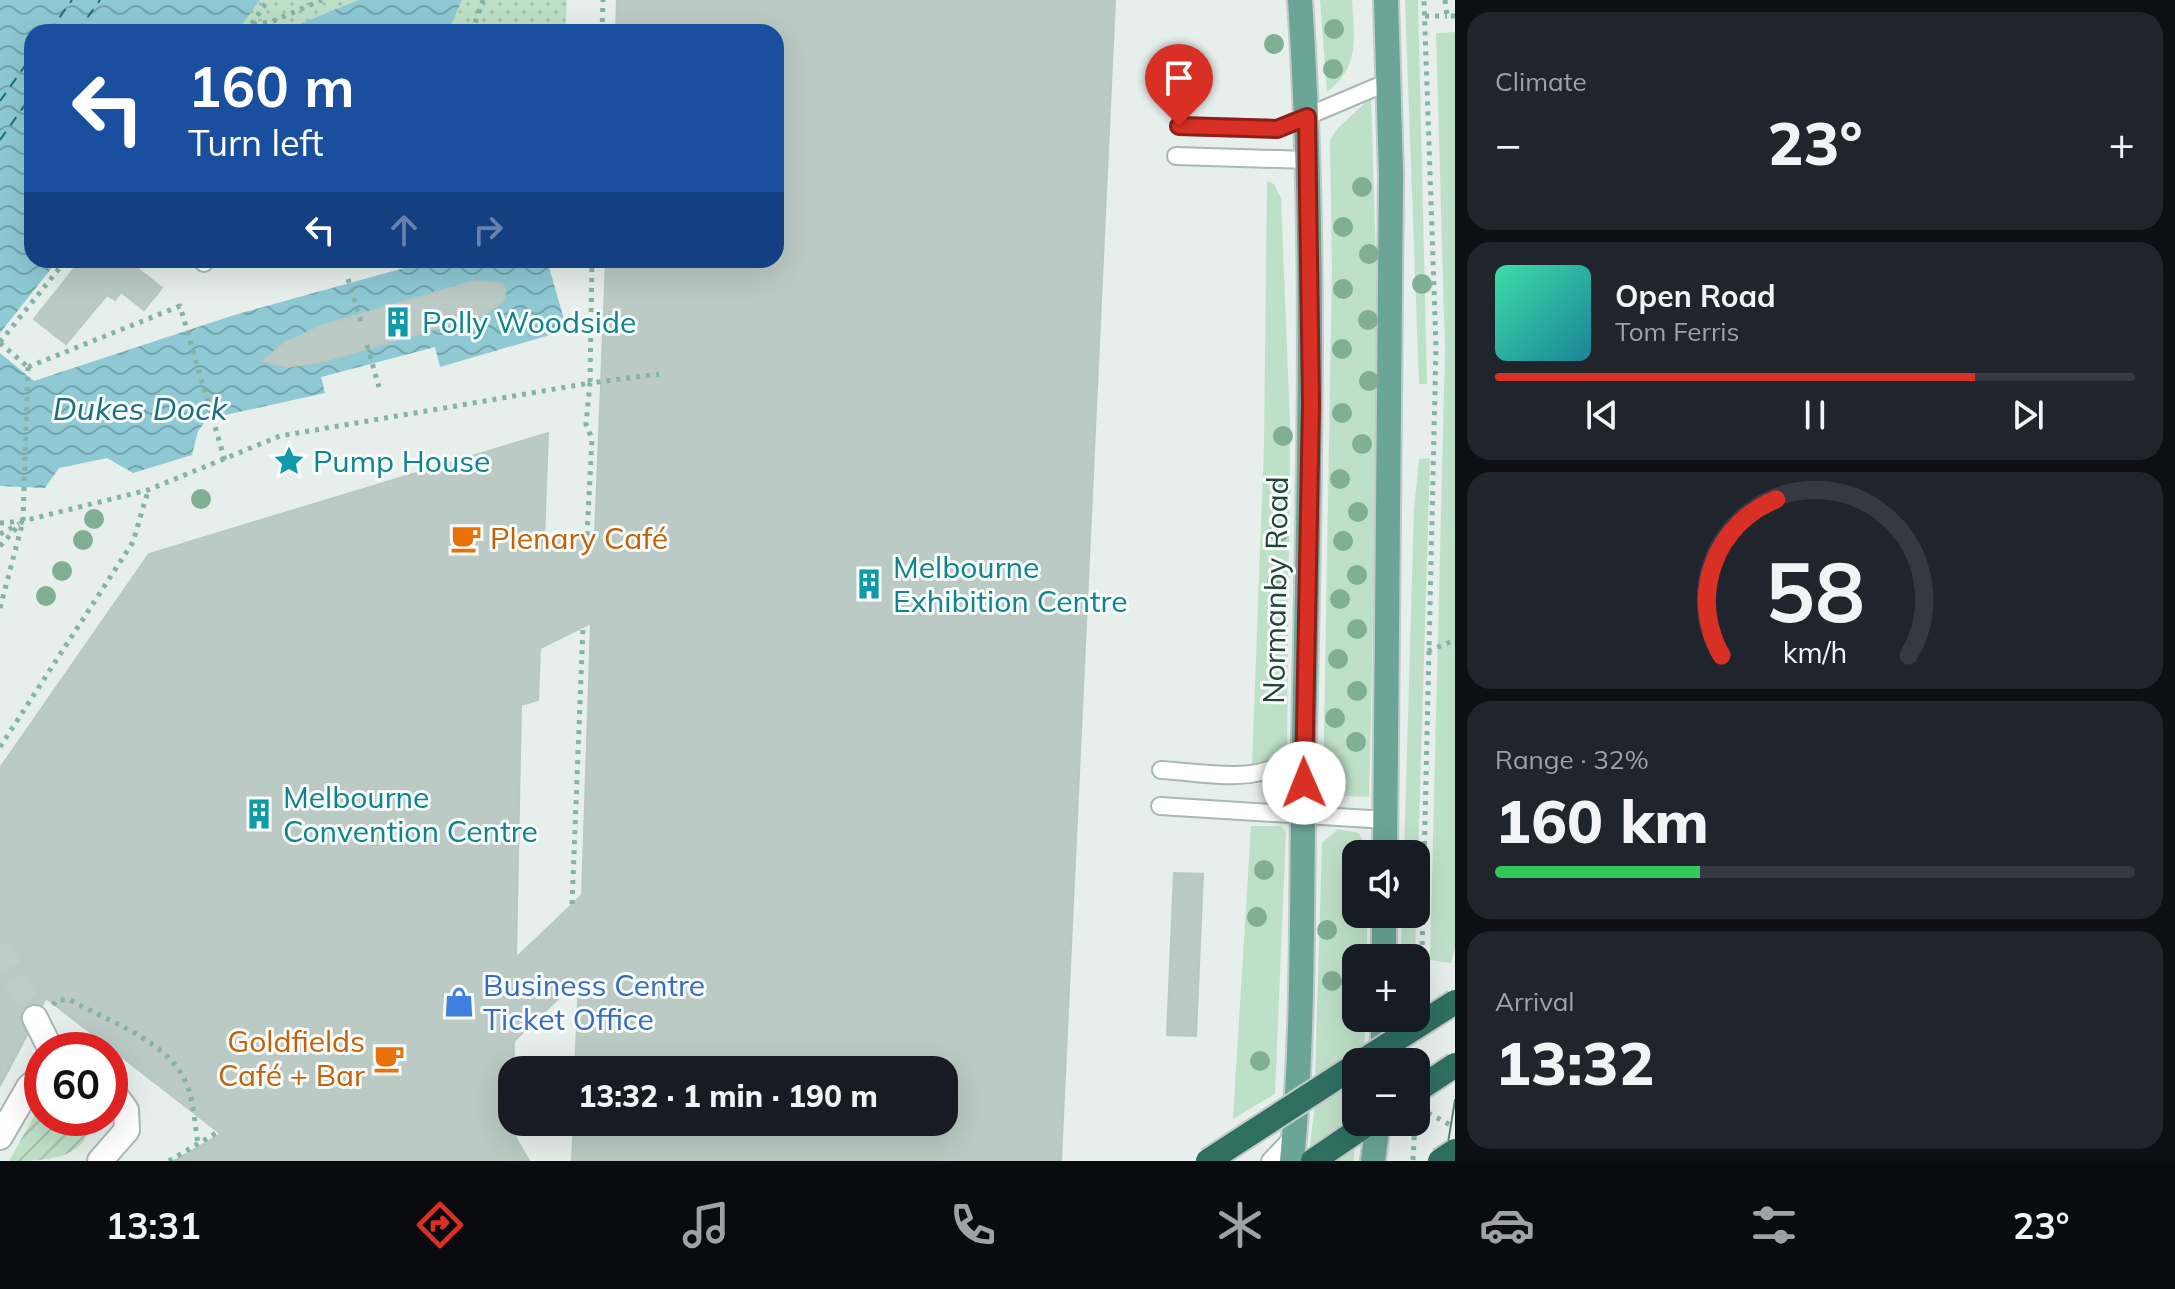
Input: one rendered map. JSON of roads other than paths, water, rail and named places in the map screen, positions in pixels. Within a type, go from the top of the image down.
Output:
[{"type":"highway","points":[[1383,1048],[1455,1002]]},
{"type":"highway","points":[[1430,1082],[1455,1065]]},
{"type":"highway","points":[[1208,1161],[1342,1074]]},
{"type":"highway","points":[[1313,1161],[1350,1136]]},
{"type":"highway","points":[[1440,1161],[1455,1151]]},
{"type":"main road","name":"Normanby Road","points":[[1292,1161],[1305,815],[1303,751],[1311,404],[1307,117],[1300,0]]},
{"type":"main road","points":[[1385,840],[1391,175],[1386,0]]},
{"type":"main road","points":[[1373,1161],[1376,1136]]},
{"type":"street","points":[[37,1021],[42,1032]]},
{"type":"street","points":[[0,1137],[24,1096]]},
{"type":"street","points":[[100,1161],[122,1136]]},
{"type":"lane","points":[[1179,126],[1277,129],[1388,82]]},
{"type":"lane","points":[[1176,156],[1308,160]]},
{"type":"lane","points":[[1161,770],[1247,776],[1285,767],[1303,751]]},
{"type":"lane","points":[[1160,806],[1386,820]]},
{"type":"lane","points":[[1270,1161],[1294,1136]]},
{"type":"water","points":[[0,0],[260,0],[243,24],[24,24],[24,268],[52,268],[0,333]]},
{"type":"water","points":[[358,0],[462,0],[452,24],[300,24]]},
{"type":"water","name":"Dukes Dock","points":[[404,268],[549,268],[567,330],[440,367],[435,347],[321,377],[325,393],[207,419],[198,431],[192,455],[133,473],[107,458],[59,468],[45,488],[0,486],[0,353],[34,381],[231,316]]},
{"type":"tunnel","points":[[0,946],[35,1018]]},
{"type":"tram line","points":[[1445,1161],[1455,1100]]},
{"type":"place","name":"Polly Woodside","points":[[398,322]]},
{"type":"place","name":"Pump House","points":[[289,461]]},
{"type":"place","name":"Plenary Café","points":[[466,538]]},
{"type":"place","name":"Melbourne Exhibition Centre","points":[[869,584]]},
{"type":"place","name":"Melbourne Convention Centre","points":[[259,814]]},
{"type":"place","name":"Business Centre Ticket Office","points":[[459,1002]]},
{"type":"place","name":"Goldfields Café + Bar","points":[[389,1058]]}]
